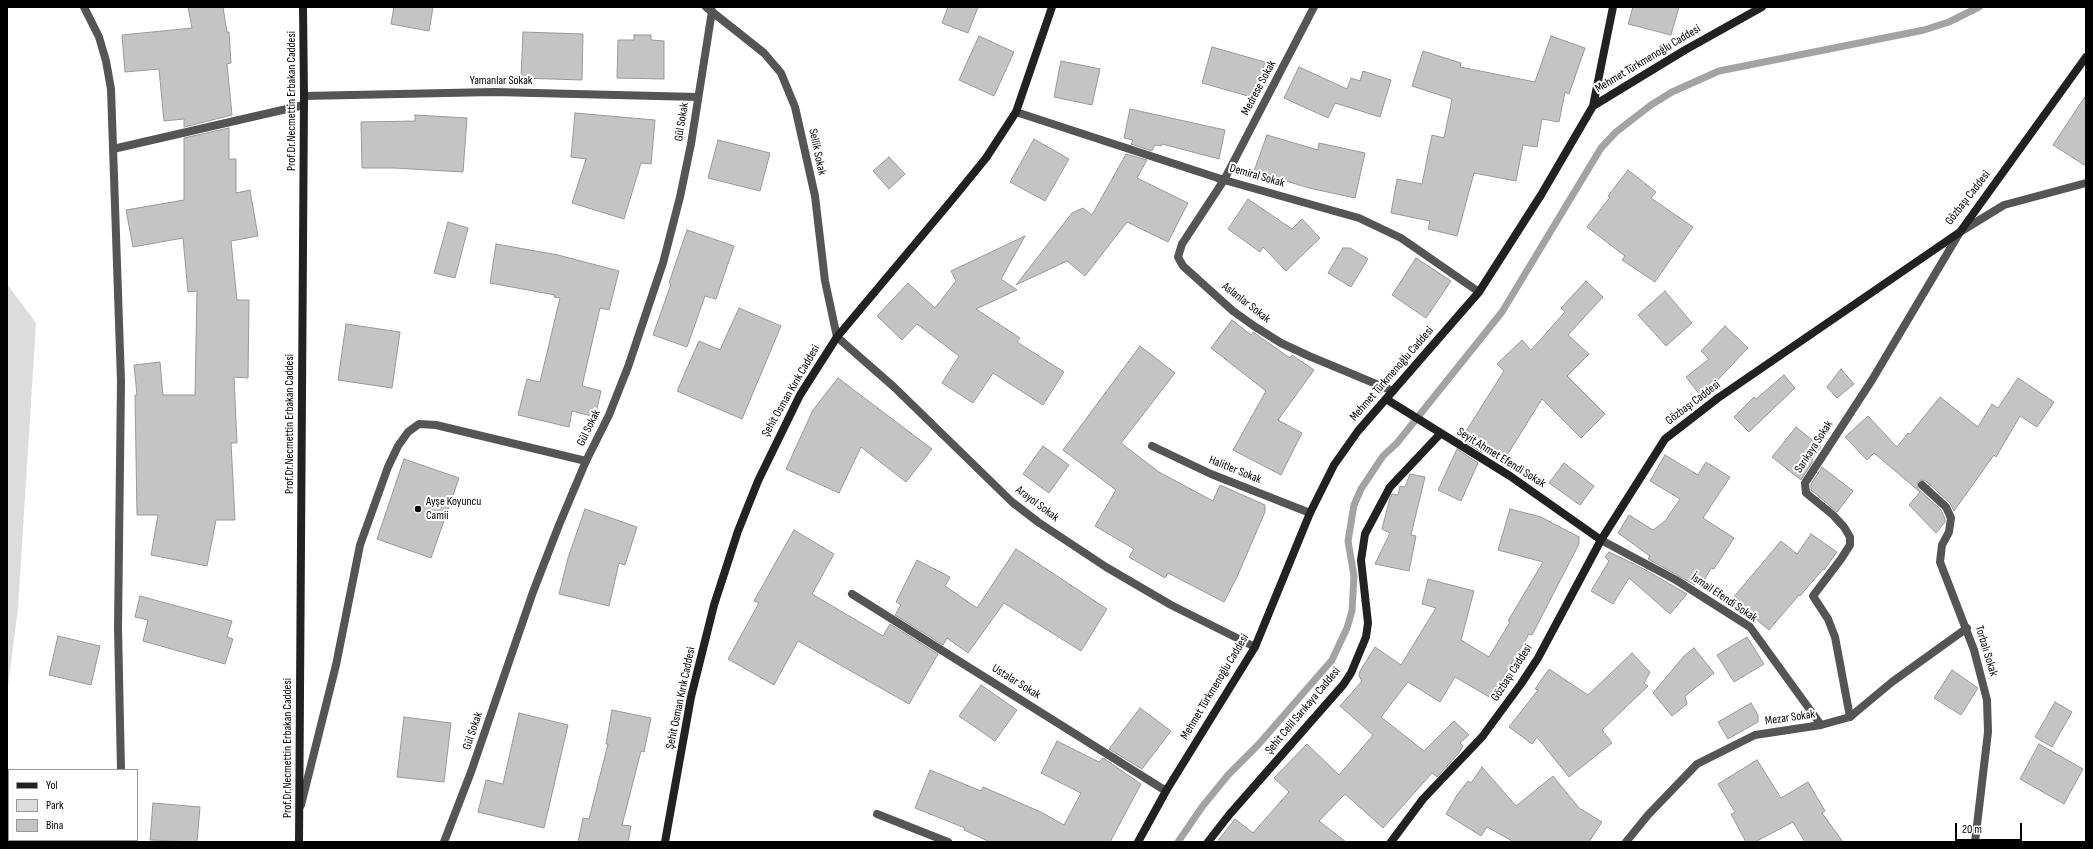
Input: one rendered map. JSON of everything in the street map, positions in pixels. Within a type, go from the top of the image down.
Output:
[{"type":"street","points":[[84,7],[99,37],[106,60],[111,89],[121,381],[118,628],[120,769]]},
{"type":"street","name":"Prof.Dr.Necmettin Erbakan Caddesi","points":[[299,842],[304,105],[303,7]]},
{"type":"street","name":"Şehit Osman Kırık Caddesi","points":[[665,842],[691,697],[714,605],[738,531],[758,481],[800,395],[837,337],[951,202],[986,158],[1016,112],[1052,7]]},
{"type":"street","name":"Medrese Sokak","points":[[1224,180],[1314,7]]},
{"type":"street","points":[[1593,106],[1613,7]]},
{"type":"street","name":"Mehmet Türkmenoğlu Caddesi","points":[[1138,842],[1166,791],[1255,647],[1310,513],[1334,465],[1358,431],[1479,292],[1541,195],[1593,106],[1685,50],[1762,7]]},
{"type":"street","name":"Gül Sokak","points":[[444,842],[471,772],[533,592],[586,462],[609,415],[628,367],[663,263],[680,197],[698,97],[709,9]]},
{"type":"street","name":"Sellik Sokak","points":[[709,9],[764,53],[781,73],[795,107],[814,196],[825,280],[837,337]]},
{"type":"street","name":"Gözbaşı Caddesi","points":[[1391,842],[1423,799],[1482,737],[1521,684],[1538,658],[1601,540],[1665,439],[1718,398],[1960,232],[2086,57]]},
{"type":"street","name":"Yamanlar Sokak","points":[[304,96],[494,92],[698,97]]},
{"type":"street","points":[[113,148],[304,105]]},
{"type":"street","name":"Demiral Sokak","points":[[1016,112],[1224,180],[1359,218],[1401,238],[1479,292]]},
{"type":"street","name":"Aslanlar Sokak","points":[[1224,180],[1182,244],[1178,257],[1183,266],[1234,311],[1274,339],[1309,356],[1393,391]]},
{"type":"street","points":[[1960,232],[2004,205],[2086,184]]},
{"type":"street","name":"Sarıkaya Sokak","points":[[1850,717],[1835,637],[1828,619],[1813,596],[1850,545],[1850,537],[1844,527],[1833,515],[1806,493],[1805,483],[1872,380],[1960,232]]},
{"type":"street","name":"Arayol Sokak","points":[[837,337],[894,387],[1012,502],[1038,522],[1171,605],[1255,647]]},
{"type":"street","name":"Seyit Ahmet Efendi Sokak","points":[[1386,399],[1440,434],[1510,476],[1601,540]]},
{"type":"street","points":[[299,812],[336,664],[360,545],[388,467],[398,446],[408,432],[419,424],[436,425],[586,462]]},
{"type":"street","name":"Şehit Celil Sarıkaya Caddesi","points":[[1208,842],[1229,814],[1344,685],[1366,637],[1368,623],[1361,560],[1365,534],[1390,487],[1440,434]]},
{"type":"street","name":"Halitler Sokak","points":[[1152,446],[1211,474],[1310,513]]},
{"type":"street","name":"Torbalı Sokak","points":[[1922,486],[1946,507],[1951,518],[1949,532],[1942,545],[1940,562],[1974,650],[1987,700],[1988,732],[1975,842]]},
{"type":"street","name":"İsmail Efendi Sokak","points":[[1601,540],[1676,580],[1750,627],[1821,726]]},
{"type":"street","name":"Ustalar Sokak","points":[[852,594],[1166,791]]},
{"type":"street","name":"Mezar Sokak","points":[[1626,842],[1648,815],[1698,764],[1755,735],[1821,726],[1850,717],[1892,682],[1966,628]]},
{"type":"street","points":[[877,814],[948,842]]},
{"type":"green space","points":[[7,284],[36,323],[18,608],[7,694]]},
{"type":"building","points":[[188,7],[223,7],[227,32],[229,32],[231,63],[227,64],[232,115],[184,127],[184,119],[164,121],[159,69],[125,72],[122,35],[192,28]]},
{"type":"building","points":[[394,7],[433,7],[429,31],[391,24]]},
{"type":"building","points":[[948,7],[978,7],[968,33],[942,23]]},
{"type":"building","points":[[1633,7],[1679,7],[1671,35],[1628,24]]},
{"type":"building","points":[[523,32],[583,34],[582,80],[521,78]]},
{"type":"building","points":[[634,35],[651,35],[651,40],[664,41],[664,79],[617,78],[618,40],[634,40]]},
{"type":"building","points":[[979,36],[1014,52],[994,96],[959,80]]},
{"type":"building","points":[[1551,36],[1585,48],[1569,94],[1565,92],[1559,122],[1542,119],[1537,147],[1523,145],[1516,181],[1474,173],[1457,236],[1428,229],[1430,221],[1391,213],[1397,179],[1422,184],[1432,135],[1444,138],[1452,99],[1412,86],[1423,51],[1461,63],[1460,67],[1535,82]]},
{"type":"building","points":[[1212,47],[1265,62],[1255,98],[1202,83]]},
{"type":"building","points":[[1061,61],[1100,69],[1092,105],[1054,97]]},
{"type":"building","points":[[1299,67],[1347,89],[1351,78],[1360,81],[1363,71],[1391,80],[1380,117],[1335,103],[1328,118],[1284,98]]},
{"type":"building","points":[[2086,95],[2086,166],[2053,145]]},
{"type":"building","points":[[1130,109],[1225,130],[1219,159],[1162,144],[1161,146],[1155,145],[1152,151],[1131,144],[1133,140],[1124,138]]},
{"type":"building","points":[[575,113],[655,120],[651,164],[641,163],[624,219],[572,203],[586,159],[571,157]]},
{"type":"building","points":[[415,115],[467,118],[463,172],[394,168],[362,168],[361,122],[415,121]]},
{"type":"building","points":[[229,128],[229,159],[236,159],[236,193],[250,190],[258,236],[231,241],[237,300],[249,300],[248,378],[234,377],[237,443],[231,443],[235,520],[216,520],[207,566],[151,555],[158,515],[137,515],[135,395],[137,395],[134,365],[160,362],[163,395],[195,395],[197,291],[188,292],[183,238],[133,247],[126,210],[184,200],[184,138]]},
{"type":"building","points":[[1267,135],[1318,150],[1319,143],[1365,153],[1355,198],[1309,188],[1254,171]]},
{"type":"building","points":[[1034,139],[1069,159],[1045,201],[1010,182]]},
{"type":"building","points":[[718,140],[770,153],[760,191],[708,178]]},
{"type":"building","points":[[1126,154],[1147,160],[1137,178],[1188,203],[1168,242],[1127,222],[1085,276],[1067,261],[1016,285],[1072,213],[1083,208],[1092,215]]},
{"type":"building","points":[[889,157],[905,174],[889,189],[873,171]]},
{"type":"building","points":[[1628,170],[1656,192],[1651,198],[1693,227],[1655,282],[1622,260],[1625,256],[1587,227]]},
{"type":"building","points":[[1248,199],[1292,229],[1302,219],[1320,238],[1286,271],[1263,247],[1260,252],[1228,229]]},
{"type":"building","points":[[448,222],[468,228],[455,278],[434,273]]},
{"type":"building","points":[[687,230],[734,246],[716,299],[705,296],[687,347],[653,335],[671,284],[669,283]]},
{"type":"building","points":[[1025,236],[1001,279],[1017,290],[976,309],[1020,338],[1017,342],[1064,372],[1043,405],[993,373],[973,403],[942,383],[959,356],[917,324],[902,340],[877,316],[908,283],[935,308],[956,281],[951,271]]},
{"type":"building","points":[[496,244],[558,255],[619,271],[609,310],[600,308],[582,386],[601,391],[595,417],[572,411],[569,427],[518,415],[527,379],[540,382],[560,298],[554,297],[555,295],[490,283]]},
{"type":"building","points":[[1343,248],[1350,248],[1368,259],[1351,287],[1328,273]]},
{"type":"building","points":[[1416,258],[1451,281],[1426,318],[1392,295]]},
{"type":"building","points":[[1586,281],[1603,297],[1568,335],[1589,354],[1567,376],[1605,414],[1581,438],[1542,399],[1506,457],[1487,445],[1483,453],[1461,439],[1504,371],[1497,364],[1522,340],[1531,350],[1565,312],[1561,308]]},
{"type":"building","points":[[1665,291],[1692,323],[1666,346],[1638,315]]},
{"type":"building","points":[[739,308],[781,326],[742,419],[677,391],[699,341],[720,350]]},
{"type":"building","points":[[1232,320],[1251,335],[1253,332],[1290,358],[1292,355],[1314,370],[1278,420],[1302,433],[1281,475],[1233,450],[1266,391],[1211,348]]},
{"type":"building","points":[[346,324],[400,332],[392,388],[338,380]]},
{"type":"building","points":[[1725,326],[1748,348],[1712,386],[1700,395],[1686,377],[1709,359],[1701,351]]},
{"type":"building","points":[[1140,346],[1175,373],[1121,443],[1159,472],[1213,501],[1220,485],[1265,505],[1265,512],[1236,579],[1224,602],[1168,573],[1165,578],[1129,557],[1134,549],[1095,526],[1116,490],[1063,450]]},
{"type":"building","points":[[1841,369],[1854,384],[1837,398],[1827,387]]},
{"type":"building","points":[[1784,375],[1795,388],[1749,432],[1734,417],[1754,397],[1756,399]]},
{"type":"building","points":[[838,378],[932,449],[906,482],[861,447],[839,493],[786,469],[813,410]]},
{"type":"building","points":[[2018,378],[2054,402],[2037,427],[2020,416],[1996,457],[1994,455],[1954,511],[1950,503],[1926,481],[1921,480],[1918,482],[1918,489],[1941,510],[1945,519],[1945,522],[1936,533],[1909,505],[1920,492],[1874,453],[1867,460],[1845,437],[1868,416],[1897,447],[1908,433],[1910,434],[1940,397],[1978,427],[1992,404],[1998,408]]},
{"type":"building","points":[[1796,427],[1821,447],[1812,459],[1813,461],[1801,480],[1772,457]]},
{"type":"building","points":[[1043,446],[1069,465],[1049,493],[1023,474]]},
{"type":"building","points":[[1457,449],[1478,463],[1461,501],[1438,490]]},
{"type":"building","points":[[1665,455],[1698,475],[1706,462],[1730,477],[1703,518],[1734,538],[1714,569],[1711,568],[1701,586],[1696,583],[1695,585],[1648,559],[1650,556],[1618,533],[1629,515],[1653,530],[1665,521],[1680,499],[1650,481]]},
{"type":"building","name":"Ayşe Koyuncu Camii","points":[[404,459],[459,478],[431,558],[377,539]]},
{"type":"building","points":[[1564,463],[1594,486],[1580,505],[1549,483]]},
{"type":"building","points":[[1822,467],[1853,491],[1837,512],[1811,490],[1811,484]]},
{"type":"building","points":[[1410,474],[1425,477],[1411,535],[1416,536],[1409,571],[1375,564],[1390,533],[1382,529],[1390,498],[1392,494],[1398,495],[1400,486],[1405,487]]},
{"type":"building","points":[[585,509],[637,527],[625,565],[619,563],[609,606],[559,594],[568,558]]},
{"type":"building","points":[[1510,509],[1541,517],[1579,537],[1579,544],[1532,635],[1529,634],[1491,698],[1455,677],[1440,702],[1408,682],[1381,717],[1424,751],[1454,721],[1469,735],[1460,743],[1463,746],[1458,754],[1437,777],[1432,773],[1383,828],[1345,794],[1319,821],[1346,842],[1217,842],[1235,819],[1253,833],[1289,792],[1274,778],[1307,744],[1339,775],[1373,735],[1340,706],[1362,681],[1359,676],[1360,671],[1375,647],[1401,665],[1436,608],[1422,604],[1428,579],[1474,591],[1461,640],[1489,657],[1510,622],[1508,621],[1543,562],[1498,550]]},
{"type":"building","points":[[794,530],[834,554],[812,594],[883,636],[890,624],[938,654],[909,704],[798,641],[774,685],[728,659],[759,603],[754,601]]},
{"type":"building","points":[[1811,534],[1837,552],[1824,570],[1823,569],[1800,596],[1799,595],[1769,630],[1732,599],[1781,541],[1797,554]]},
{"type":"building","points":[[1016,549],[1107,609],[1081,651],[1004,603],[968,653],[947,638],[943,645],[895,615],[901,605],[896,602],[917,560],[950,577],[945,586],[977,608]]},
{"type":"building","points":[[1609,552],[1642,568],[1687,594],[1670,614],[1629,578],[1613,604],[1591,591],[1609,561],[1605,557]]},
{"type":"building","points":[[140,596],[232,621],[227,637],[233,639],[225,664],[143,641],[148,620],[135,617]]},
{"type":"building","points":[[58,636],[100,646],[91,685],[49,675]]},
{"type":"building","points":[[1747,637],[1764,664],[1734,682],[1717,655]]},
{"type":"building","points":[[1694,648],[1714,673],[1685,696],[1687,704],[1672,716],[1653,693],[1684,656]]},
{"type":"building","points":[[1632,653],[1650,672],[1644,683],[1648,686],[1602,730],[1612,743],[1569,777],[1537,737],[1532,744],[1509,727],[1538,690],[1535,689],[1549,669],[1588,695]]},
{"type":"building","points":[[1952,670],[1978,688],[1961,715],[1934,698]]},
{"type":"building","points":[[981,685],[1017,710],[995,741],[959,716]]},
{"type":"building","points":[[2055,702],[2072,712],[2052,747],[2035,737]]},
{"type":"building","points":[[1751,703],[1758,715],[1758,722],[1728,739],[1718,722]]},
{"type":"building","points":[[1140,708],[1171,731],[1142,769],[1109,749]]},
{"type":"building","points":[[612,710],[651,718],[644,752],[641,751],[622,825],[631,826],[628,842],[578,842],[583,818],[589,819],[608,744],[606,744]]},
{"type":"building","points":[[519,713],[568,725],[544,828],[478,812],[486,780],[503,784]]},
{"type":"building","points":[[404,717],[451,723],[444,782],[397,777]]},
{"type":"building","points":[[1057,741],[1099,762],[1103,758],[1141,784],[1110,842],[990,842],[964,830],[965,828],[915,808],[930,770],[981,791],[983,787],[1041,812],[1064,825],[1081,793],[1041,773]]},
{"type":"building","points":[[2039,744],[2083,769],[2064,804],[2020,779]]},
{"type":"building","points":[[1757,760],[1781,798],[1808,782],[1825,811],[1822,813],[1843,842],[1805,842],[1793,822],[1755,842],[1746,842],[1731,814],[1735,812],[1718,784]]},
{"type":"building","points":[[1482,767],[1516,806],[1553,776],[1579,808],[1602,822],[1589,842],[1514,842],[1487,827],[1481,836],[1446,814],[1457,795],[1468,781],[1471,783]]},
{"type":"building","points":[[153,803],[200,807],[197,842],[150,840]]},
{"type":"waterway","points":[[1178,842],[1202,807],[1228,775],[1258,745],[1332,660],[1347,628],[1352,611],[1354,576],[1348,541],[1354,505],[1361,489],[1383,456],[1397,443],[1502,312],[1601,148],[1616,132],[1651,105],[1672,92],[1719,71],[1924,30],[1949,22],[1979,7]]},
{"type":"place","name":"Ayşe Koyuncu Camii","points":[[418,509]]}]
